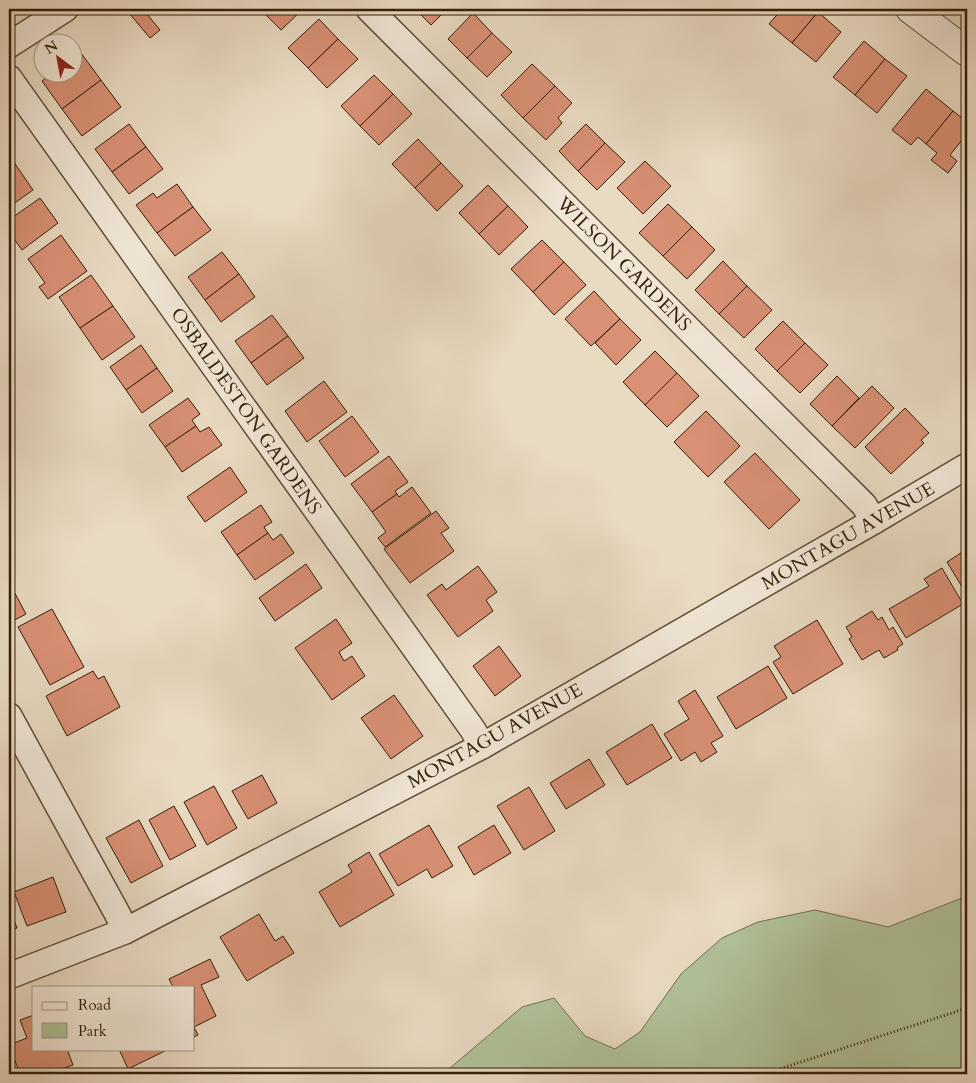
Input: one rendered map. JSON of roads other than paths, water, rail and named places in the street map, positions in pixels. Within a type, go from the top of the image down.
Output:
[{"type":"street","points":[[9,45],[65,9]]},
{"type":"street","name":"WILSON GARDENS","points":[[369,9],[864,505],[874,521]]},
{"type":"street","points":[[910,9],[967,52]]},
{"type":"street","name":"OSBALDESTON GARDENS","points":[[9,78],[461,713],[482,746]]},
{"type":"street","name":"MONTAGU AVENUE","points":[[9,976],[125,931],[482,746],[967,466]]},
{"type":"street","points":[[9,716],[125,931]]}]
